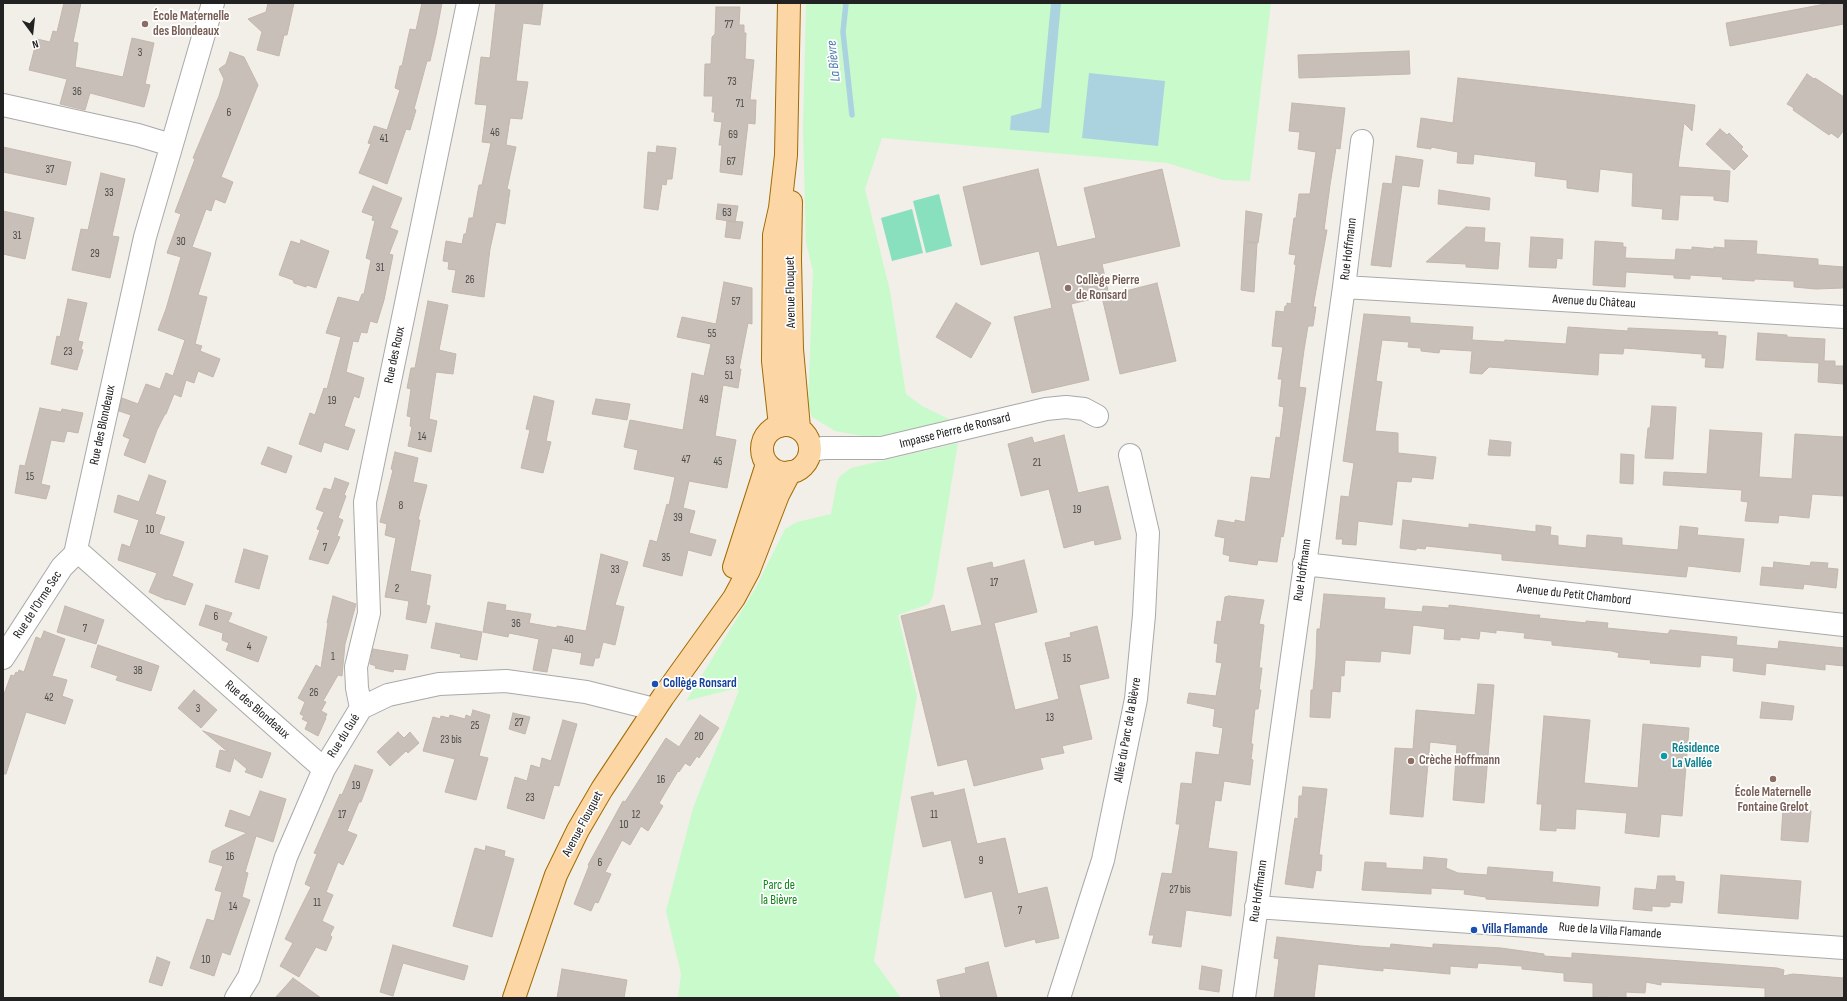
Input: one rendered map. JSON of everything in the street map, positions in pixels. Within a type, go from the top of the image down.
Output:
[{"type":"main road","name":"Avenue Flouquet","points":[[789,3],[786,155],[792,206],[790,258],[792,349],[789,427]]},
{"type":"main road","name":"Avenue Flouquet","points":[[514,998],[556,876],[578,830],[602,789],[654,709],[734,598],[749,570],[778,495],[790,472],[796,471],[805,464],[810,450],[808,438],[789,427],[774,428],[765,438],[762,451],[767,464],[737,563],[684,666]]},
{"type":"main road","points":[[767,464],[777,471],[790,472]]},
{"type":"street","name":"Rue des Blondeaux","points":[[213,3],[145,237],[75,554],[82,555],[324,768]]},
{"type":"street","name":"Rue des Roux","points":[[362,708],[357,688],[356,667],[369,613],[364,502],[468,3]]},
{"type":"street","points":[[3,105],[138,135],[171,145]]},
{"type":"street","name":"Rue Hoffmann","points":[[1244,998],[1344,287],[1362,141]]},
{"type":"street","name":"Avenue du Château","points":[[1344,287],[1844,317]]},
{"type":"street","name":"Impasse Pierre de Ronsard","points":[[810,450],[824,448],[882,448],[1046,409],[1066,407],[1084,409],[1097,416]]},
{"type":"street","name":"Allée du Parc de la Bièvre","points":[[1059,998],[1103,860],[1136,699],[1144,615],[1148,533],[1130,455]]},
{"type":"street","name":"Rue de l'Orme Sec","points":[[3,658],[62,567],[75,554]]},
{"type":"street","name":"Avenue du Petit Chambord","points":[[1304,564],[1844,625]]},
{"type":"street","name":"Rue du Gué","points":[[236,998],[249,977],[286,858],[324,768],[362,708],[388,695],[439,684],[506,681],[586,692],[654,709]]},
{"type":"street","name":"Rue de la Villa Flamande","points":[[1256,907],[1844,948]]},
{"type":"green space","points":[[806,3],[1271,3],[1250,181],[1223,180],[1167,163],[882,138],[865,189],[890,291],[906,394],[922,406],[951,420],[895,434],[868,437],[835,431],[812,417],[808,405],[813,271],[806,243],[803,128]]},
{"type":"green space","points":[[939,194],[952,246],[926,253],[913,201]]},
{"type":"green space","points":[[912,209],[923,253],[892,261],[881,218]]},
{"type":"green space","name":"Parc de la Bièvre","points":[[958,443],[933,596],[929,604],[898,615],[917,696],[874,961],[901,998],[678,998],[681,974],[666,911],[693,808],[739,690],[733,689],[686,701],[755,589],[785,529],[797,522],[831,514],[837,482],[840,476],[851,468]]},
{"type":"water","points":[[1051,3],[1061,3],[1049,133],[1010,130],[1011,116],[1041,108]]},
{"type":"water","points":[[1089,73],[1165,81],[1158,146],[1082,138]]},
{"type":"building","points":[[64,3],[81,3],[73,42],[78,43],[75,67],[123,77],[132,38],[154,43],[145,84],[150,85],[144,107],[90,93],[85,110],[60,104],[67,79],[29,70],[37,39],[50,42],[53,31],[57,32]]},
{"type":"building","points":[[268,3],[294,3],[287,35],[284,35],[279,56],[257,50],[262,32],[248,19],[266,12]]},
{"type":"building","points":[[422,3],[442,3],[430,61],[427,61],[410,130],[406,129],[387,184],[359,173],[371,144],[368,143],[374,126],[387,130],[400,90],[395,88],[400,66],[402,66],[410,29],[416,30]]},
{"type":"building","points":[[496,3],[543,3],[540,25],[523,23],[516,81],[528,82],[522,119],[510,118],[506,145],[516,147],[507,189],[510,190],[505,224],[496,222],[490,249],[484,297],[452,292],[456,270],[448,269],[449,262],[443,261],[446,241],[462,244],[464,234],[466,234],[469,218],[473,218],[479,185],[482,185],[491,143],[482,142],[487,105],[475,104],[481,57],[490,58]]},
{"type":"building","points":[[1830,3],[1844,3],[1844,24],[1730,46],[1726,23]]},
{"type":"building","points":[[716,7],[740,7],[739,25],[744,25],[744,33],[746,33],[745,59],[754,60],[750,100],[756,100],[755,124],[748,123],[742,175],[720,172],[722,145],[719,145],[722,122],[714,121],[715,112],[712,112],[713,96],[704,96],[705,64],[711,64],[712,37],[715,34]]},
{"type":"building","points":[[1409,51],[1410,74],[1299,78],[1298,55]]},
{"type":"building","points":[[230,52],[244,57],[258,85],[221,177],[233,182],[225,203],[215,199],[211,211],[206,209],[192,247],[211,253],[198,295],[207,297],[195,344],[202,346],[200,351],[220,359],[213,377],[198,371],[194,383],[186,380],[181,397],[174,394],[166,414],[157,430],[145,463],[124,455],[130,439],[123,436],[131,415],[119,411],[122,398],[138,404],[146,384],[160,389],[166,373],[173,376],[185,340],[158,330],[166,309],[181,257],[167,253],[181,214],[175,212],[195,159],[193,158],[219,96],[224,79],[219,69],[226,64]]},
{"type":"building","points":[[1807,74],[1844,97],[1844,130],[1838,138],[1831,133],[1829,135],[1793,110],[1794,108],[1787,104]]},
{"type":"building","points":[[1458,78],[1695,105],[1692,131],[1684,123],[1678,167],[1730,171],[1728,202],[1714,200],[1714,196],[1680,195],[1678,220],[1662,219],[1663,209],[1632,206],[1633,173],[1600,169],[1598,192],[1567,188],[1567,180],[1535,176],[1536,162],[1474,154],[1473,164],[1457,163],[1458,152],[1431,147],[1431,149],[1417,147],[1421,118],[1453,123]]},
{"type":"building","points":[[1292,103],[1345,108],[1340,149],[1336,148],[1330,185],[1324,230],[1327,230],[1313,307],[1316,307],[1313,326],[1308,326],[1304,350],[1299,387],[1306,388],[1284,533],[1283,537],[1281,536],[1277,562],[1258,560],[1257,565],[1229,561],[1230,556],[1223,554],[1225,538],[1215,536],[1218,520],[1235,523],[1235,520],[1245,522],[1251,477],[1270,479],[1276,437],[1280,438],[1284,407],[1279,406],[1282,379],[1278,379],[1283,347],[1272,346],[1276,311],[1284,312],[1287,303],[1291,304],[1296,255],[1289,254],[1294,218],[1296,218],[1299,194],[1310,194],[1316,152],[1298,149],[1300,132],[1289,131]]},
{"type":"building","points":[[1720,129],[1727,135],[1729,133],[1743,147],[1741,149],[1748,156],[1734,170],[1706,144]]},
{"type":"building","points":[[657,146],[676,148],[672,179],[667,179],[666,185],[662,184],[658,210],[644,208],[648,152],[656,153]]},
{"type":"building","points":[[3,147],[71,162],[66,185],[3,172]]},
{"type":"building","points":[[1396,156],[1423,160],[1419,187],[1402,185],[1391,267],[1371,265],[1383,183],[1392,184]]},
{"type":"building","points":[[1038,169],[1057,247],[1096,238],[1084,188],[1162,169],[1180,246],[1102,264],[1109,295],[1071,304],[1089,380],[1032,393],[1014,317],[1052,308],[1039,251],[981,265],[963,187]]},
{"type":"building","points":[[101,173],[125,179],[112,236],[119,237],[110,278],[72,270],[81,229],[88,230]]},
{"type":"building","points":[[373,186],[402,198],[390,228],[398,231],[389,254],[393,255],[384,300],[377,323],[370,321],[367,333],[361,332],[358,342],[353,341],[346,372],[364,378],[359,398],[354,396],[344,426],[355,430],[348,450],[324,442],[321,452],[299,444],[310,413],[315,415],[324,388],[327,389],[341,337],[326,333],[338,297],[359,302],[362,294],[364,294],[371,260],[366,258],[375,221],[372,220],[373,216],[362,212]]},
{"type":"building","points":[[1439,190],[1490,198],[1489,210],[1438,204]]},
{"type":"building","points":[[718,204],[738,206],[735,222],[716,219]]},
{"type":"building","points":[[3,211],[34,218],[25,259],[3,254]]},
{"type":"building","points":[[1246,211],[1262,214],[1258,243],[1244,241]]},
{"type":"building","points":[[727,221],[743,222],[740,239],[725,237]]},
{"type":"building","points":[[1466,227],[1485,228],[1484,242],[1500,243],[1498,269],[1466,267],[1466,264],[1426,262]]},
{"type":"building","points":[[1531,237],[1563,239],[1562,259],[1557,258],[1556,268],[1529,267]]},
{"type":"building","points":[[301,240],[329,251],[316,288],[307,285],[306,287],[294,283],[293,280],[279,275],[291,241],[300,244]]},
{"type":"building","points":[[1725,240],[1757,241],[1756,254],[1818,259],[1818,265],[1844,267],[1843,288],[1816,289],[1794,287],[1794,281],[1755,279],[1754,281],[1690,275],[1690,279],[1674,278],[1674,275],[1626,272],[1625,287],[1593,285],[1595,241],[1623,243],[1623,247],[1626,247],[1625,258],[1675,260],[1676,249],[1692,250],[1692,247],[1714,249],[1714,247],[1725,248]]},
{"type":"building","points":[[1244,242],[1257,243],[1254,292],[1241,290]]},
{"type":"building","points":[[724,282],[752,288],[752,324],[748,323],[739,369],[741,369],[738,388],[723,385],[715,436],[736,440],[727,488],[689,481],[683,508],[695,511],[689,533],[716,540],[711,556],[688,550],[682,576],[643,566],[650,540],[657,542],[667,504],[669,505],[675,477],[634,469],[638,450],[624,447],[630,420],[683,430],[692,373],[704,376],[711,344],[677,337],[682,317],[716,324]]},
{"type":"building","points":[[1157,283],[1176,361],[1120,374],[1102,297]]},
{"type":"building","points":[[68,299],[87,303],[78,341],[83,342],[81,349],[83,350],[77,370],[51,364],[57,336],[60,337]]},
{"type":"building","points":[[428,301],[448,305],[439,350],[456,354],[453,374],[436,372],[429,419],[437,421],[431,452],[408,446],[412,427],[410,426],[411,417],[407,416],[411,389],[407,388],[411,368],[415,368]]},
{"type":"building","points":[[956,303],[991,323],[971,358],[936,337]]},
{"type":"building","points":[[1364,314],[1410,317],[1410,323],[1473,327],[1472,340],[1504,342],[1505,340],[1566,344],[1568,327],[1628,331],[1628,328],[1718,332],[1717,335],[1726,336],[1723,368],[1705,367],[1706,358],[1702,358],[1702,354],[1624,348],[1623,354],[1599,353],[1598,375],[1489,367],[1482,374],[1470,373],[1472,351],[1440,349],[1439,353],[1421,351],[1421,348],[1408,347],[1409,342],[1382,340],[1376,381],[1382,382],[1375,431],[1398,433],[1398,453],[1436,457],[1433,479],[1412,477],[1411,482],[1397,481],[1392,525],[1358,521],[1356,545],[1342,544],[1343,539],[1336,539],[1341,496],[1349,497],[1354,463],[1343,461]]},
{"type":"building","points":[[1758,333],[1787,335],[1787,337],[1825,339],[1824,361],[1835,361],[1835,366],[1844,366],[1844,384],[1818,382],[1819,363],[1756,360]]},
{"type":"building","points":[[534,396],[554,401],[546,441],[551,442],[543,473],[521,468],[530,430],[526,429]]},
{"type":"building","points":[[596,399],[630,404],[627,420],[592,414]]},
{"type":"building","points":[[1652,406],[1676,407],[1673,459],[1645,458]]},
{"type":"building","points":[[40,408],[61,412],[62,409],[83,413],[78,433],[67,431],[64,442],[51,440],[41,484],[50,486],[46,499],[15,493],[20,465],[25,466]]},
{"type":"building","points":[[1710,430],[1762,433],[1759,477],[1792,479],[1795,434],[1844,437],[1844,496],[1812,494],[1809,518],[1779,515],[1778,523],[1745,521],[1748,502],[1741,501],[1742,490],[1663,485],[1664,472],[1707,474]]},
{"type":"building","points":[[1064,435],[1078,493],[1108,486],[1121,539],[1095,545],[1094,540],[1064,548],[1049,489],[1021,496],[1008,444],[1032,437],[1034,443]]},
{"type":"building","points":[[1490,440],[1511,442],[1510,456],[1488,455]]},
{"type":"building","points":[[268,447],[292,456],[286,473],[261,464]]},
{"type":"building","points":[[395,452],[418,458],[413,482],[427,485],[418,520],[420,520],[410,571],[431,575],[426,605],[430,606],[426,623],[406,619],[409,601],[385,597],[396,538],[385,535],[387,524],[380,522],[393,470],[391,469]]},
{"type":"building","points":[[1621,454],[1634,455],[1633,484],[1620,483]]},
{"type":"building","points":[[149,475],[166,481],[155,514],[165,517],[159,534],[184,542],[172,576],[193,584],[185,605],[167,600],[149,592],[157,573],[118,560],[122,544],[130,547],[139,520],[114,512],[118,495],[139,502]]},
{"type":"building","points":[[335,478],[349,483],[338,518],[343,520],[337,536],[340,537],[328,564],[309,559],[320,530],[317,529],[324,512],[316,509],[324,488],[331,490]]},
{"type":"building","points":[[1403,520],[1469,528],[1469,524],[1536,532],[1536,525],[1551,527],[1550,535],[1558,536],[1558,545],[1586,548],[1587,535],[1622,538],[1622,545],[1678,550],[1680,526],[1698,528],[1697,535],[1744,539],[1740,572],[1688,566],[1686,577],[1502,560],[1502,554],[1426,546],[1425,549],[1417,548],[1416,550],[1400,548]]},
{"type":"building","points":[[244,549],[268,556],[259,589],[235,582]]},
{"type":"building","points":[[601,554],[628,562],[615,605],[624,607],[615,645],[603,642],[599,658],[595,658],[593,666],[580,664],[582,653],[552,648],[547,672],[533,670],[539,639],[509,633],[508,637],[483,632],[488,602],[506,605],[505,610],[531,614],[529,623],[586,631]]},
{"type":"building","points":[[1024,560],[1037,612],[994,623],[1015,710],[1059,699],[1045,643],[1071,637],[1070,633],[1097,626],[1109,678],[1079,685],[1092,739],[1062,746],[1064,753],[1040,758],[1043,769],[974,786],[967,759],[938,766],[901,616],[944,605],[951,632],[982,625],[967,568],[992,562],[993,568]]},
{"type":"building","points":[[1774,562],[1810,566],[1811,562],[1828,563],[1827,568],[1838,569],[1836,588],[1804,584],[1803,589],[1760,585],[1762,567],[1773,568]]},
{"type":"building","points":[[1324,594],[1385,598],[1384,609],[1422,612],[1423,606],[1449,608],[1449,605],[1540,615],[1539,618],[1586,623],[1586,621],[1608,623],[1607,628],[1668,634],[1670,630],[1737,637],[1736,645],[1778,649],[1779,641],[1844,648],[1844,666],[1825,664],[1825,670],[1766,663],[1765,675],[1733,671],[1734,658],[1701,655],[1700,667],[1650,663],[1651,660],[1618,657],[1619,653],[1612,651],[1552,645],[1552,641],[1524,638],[1525,633],[1496,630],[1496,633],[1480,631],[1479,639],[1460,637],[1460,640],[1444,639],[1445,629],[1413,625],[1410,654],[1381,651],[1380,662],[1345,660],[1344,676],[1341,675],[1340,692],[1332,691],[1330,718],[1310,717],[1311,690],[1313,690],[1316,658],[1317,629],[1320,629]]},
{"type":"building","points":[[333,596],[356,604],[345,644],[342,676],[338,675],[323,701],[326,702],[321,711],[327,714],[318,736],[305,729],[308,722],[302,719],[304,716],[300,714],[305,702],[298,698],[316,665],[321,668],[327,623]]},
{"type":"building","points":[[1229,596],[1264,600],[1259,624],[1264,625],[1259,668],[1262,668],[1259,690],[1261,690],[1258,709],[1255,709],[1251,744],[1253,744],[1251,759],[1253,760],[1250,785],[1224,781],[1221,801],[1215,800],[1208,848],[1237,852],[1231,916],[1186,910],[1181,947],[1152,943],[1154,935],[1149,935],[1162,873],[1172,874],[1180,824],[1176,824],[1181,783],[1192,784],[1196,752],[1219,755],[1223,728],[1213,726],[1215,709],[1187,703],[1189,693],[1216,696],[1222,663],[1216,662],[1218,644],[1214,643],[1217,621],[1221,622],[1225,597]]},
{"type":"building","points":[[206,605],[232,613],[228,622],[267,637],[258,662],[226,650],[229,643],[222,640],[223,633],[199,625]]},
{"type":"building","points":[[65,606],[104,620],[96,644],[57,632]]},
{"type":"building","points":[[436,623],[482,632],[477,660],[460,657],[461,654],[431,648]]},
{"type":"building","points":[[44,631],[65,639],[52,676],[67,680],[62,696],[73,700],[65,724],[26,712],[6,774],[3,774],[3,697],[11,675],[14,676],[19,670],[24,672],[36,637],[41,639]]},
{"type":"building","points":[[98,645],[159,666],[151,691],[116,680],[118,676],[91,667]]},
{"type":"building","points":[[373,649],[408,655],[405,670],[394,669],[393,672],[375,668],[376,666],[370,664]]},
{"type":"building","name":"Crèche Hoffmann","points":[[1478,684],[1494,685],[1484,803],[1453,800],[1457,745],[1430,742],[1423,817],[1390,814],[1395,748],[1413,749],[1416,710],[1475,715]]},
{"type":"building","points":[[194,690],[217,710],[201,728],[178,708]]},
{"type":"building","points":[[1762,702],[1794,706],[1792,720],[1760,718]]},
{"type":"building","points":[[473,710],[490,715],[479,756],[488,758],[476,800],[445,792],[455,759],[423,751],[433,717],[440,719],[441,716],[449,718],[450,715],[465,719],[466,715],[471,717]]},
{"type":"building","points":[[513,713],[530,717],[525,734],[509,729]]},
{"type":"building","points":[[700,715],[719,728],[699,758],[697,756],[690,766],[685,763],[679,772],[678,771],[659,803],[663,806],[648,831],[641,826],[630,845],[622,840],[605,872],[611,874],[598,903],[595,902],[591,911],[574,904],[589,866],[588,865],[623,801],[625,802],[666,738],[679,747]]},
{"type":"building","name":"Résidence La Vallée","points":[[1544,716],[1590,720],[1584,783],[1638,788],[1643,724],[1689,728],[1682,816],[1661,814],[1659,837],[1625,833],[1627,813],[1576,809],[1575,829],[1556,828],[1556,831],[1540,830],[1542,804],[1537,804]]},
{"type":"building","points":[[563,720],[577,724],[559,786],[554,785],[544,819],[507,808],[515,777],[527,781],[531,765],[540,768],[542,758],[551,761]]},
{"type":"building","points":[[203,731],[271,753],[262,778],[245,772],[247,769],[234,758],[230,772],[216,767],[220,750],[228,752]]},
{"type":"building","points":[[398,732],[404,738],[410,732],[419,743],[408,753],[406,751],[390,766],[377,752]]},
{"type":"building","points":[[355,765],[373,770],[361,802],[359,802],[347,831],[357,835],[343,865],[338,862],[326,892],[333,895],[322,921],[334,927],[330,935],[332,937],[326,951],[316,947],[299,977],[280,966],[293,943],[285,939],[311,887],[305,884],[317,854],[314,853],[340,794],[342,795]]},
{"type":"building","points":[[1303,787],[1327,789],[1319,855],[1322,855],[1321,871],[1316,870],[1313,888],[1285,884],[1295,818],[1298,819],[1299,796],[1302,796]]},
{"type":"building","points":[[964,789],[977,844],[1005,838],[1018,894],[1047,887],[1059,938],[1036,943],[1035,939],[1005,947],[992,891],[965,898],[951,840],[923,847],[911,797],[933,792],[934,796]]},
{"type":"building","points":[[260,791],[286,799],[273,842],[256,836],[245,872],[248,873],[242,897],[250,900],[230,955],[222,952],[214,976],[190,968],[207,919],[214,921],[222,892],[215,890],[223,866],[209,862],[212,851],[247,833],[225,826],[230,810],[250,817]]},
{"type":"building","points":[[1783,809],[1811,811],[1808,842],[1781,840]]},
{"type":"building","points":[[486,846],[505,851],[504,856],[514,859],[492,937],[453,926],[475,848],[485,851]]},
{"type":"building","points":[[1424,857],[1447,859],[1446,868],[1458,873],[1487,875],[1488,867],[1553,872],[1552,882],[1600,887],[1598,906],[1486,899],[1486,897],[1464,894],[1465,890],[1431,888],[1431,894],[1362,890],[1365,862],[1386,863],[1386,868],[1423,870]]},
{"type":"building","points":[[1721,875],[1801,881],[1798,919],[1718,913]]},
{"type":"building","points":[[1658,876],[1675,876],[1675,881],[1684,882],[1682,903],[1670,902],[1670,906],[1666,907],[1652,906],[1652,911],[1633,909],[1635,888],[1656,890]]},
{"type":"building","points":[[1277,937],[1390,948],[1391,944],[1433,948],[1433,944],[1501,948],[1544,954],[1544,956],[1572,958],[1572,953],[1777,968],[1784,970],[1783,976],[1793,974],[1844,978],[1844,998],[1765,998],[1765,988],[1661,982],[1661,985],[1646,982],[1645,993],[1626,992],[1626,998],[1593,997],[1593,983],[1564,981],[1564,973],[1522,969],[1522,966],[1478,963],[1477,968],[1450,966],[1450,974],[1383,968],[1383,971],[1318,964],[1314,998],[1274,998],[1279,959],[1274,958]]},
{"type":"building","points":[[393,945],[468,966],[464,980],[403,963],[393,996],[380,992]]},
{"type":"building","points":[[157,957],[170,962],[162,986],[149,982]]},
{"type":"building","points":[[988,962],[997,998],[941,998],[937,980],[966,973],[965,968]]},
{"type":"building","points":[[1202,966],[1222,970],[1219,992],[1199,989]]},
{"type":"building","points":[[562,969],[627,980],[624,998],[557,998]]},
{"type":"building","points":[[293,978],[321,998],[275,998]]},
{"type":"waterway","name":"La Bièvre","points":[[846,3],[843,32],[852,115]]},
{"type":"place","name":"École Maternelle des Blondeaux","points":[[145,24]]},
{"type":"place","name":"Collège Pierre de Ronsard","points":[[1068,288]]},
{"type":"place","name":"Collège Ronsard","points":[[655,684]]},
{"type":"place","name":"Résidence La Vallée","points":[[1664,756]]},
{"type":"place","name":"Crèche Hoffmann","points":[[1411,761]]},
{"type":"place","name":"École Maternelle Fontaine Grelot","points":[[1773,779]]},
{"type":"place","name":"Villa Flamande","points":[[1474,930]]}]
